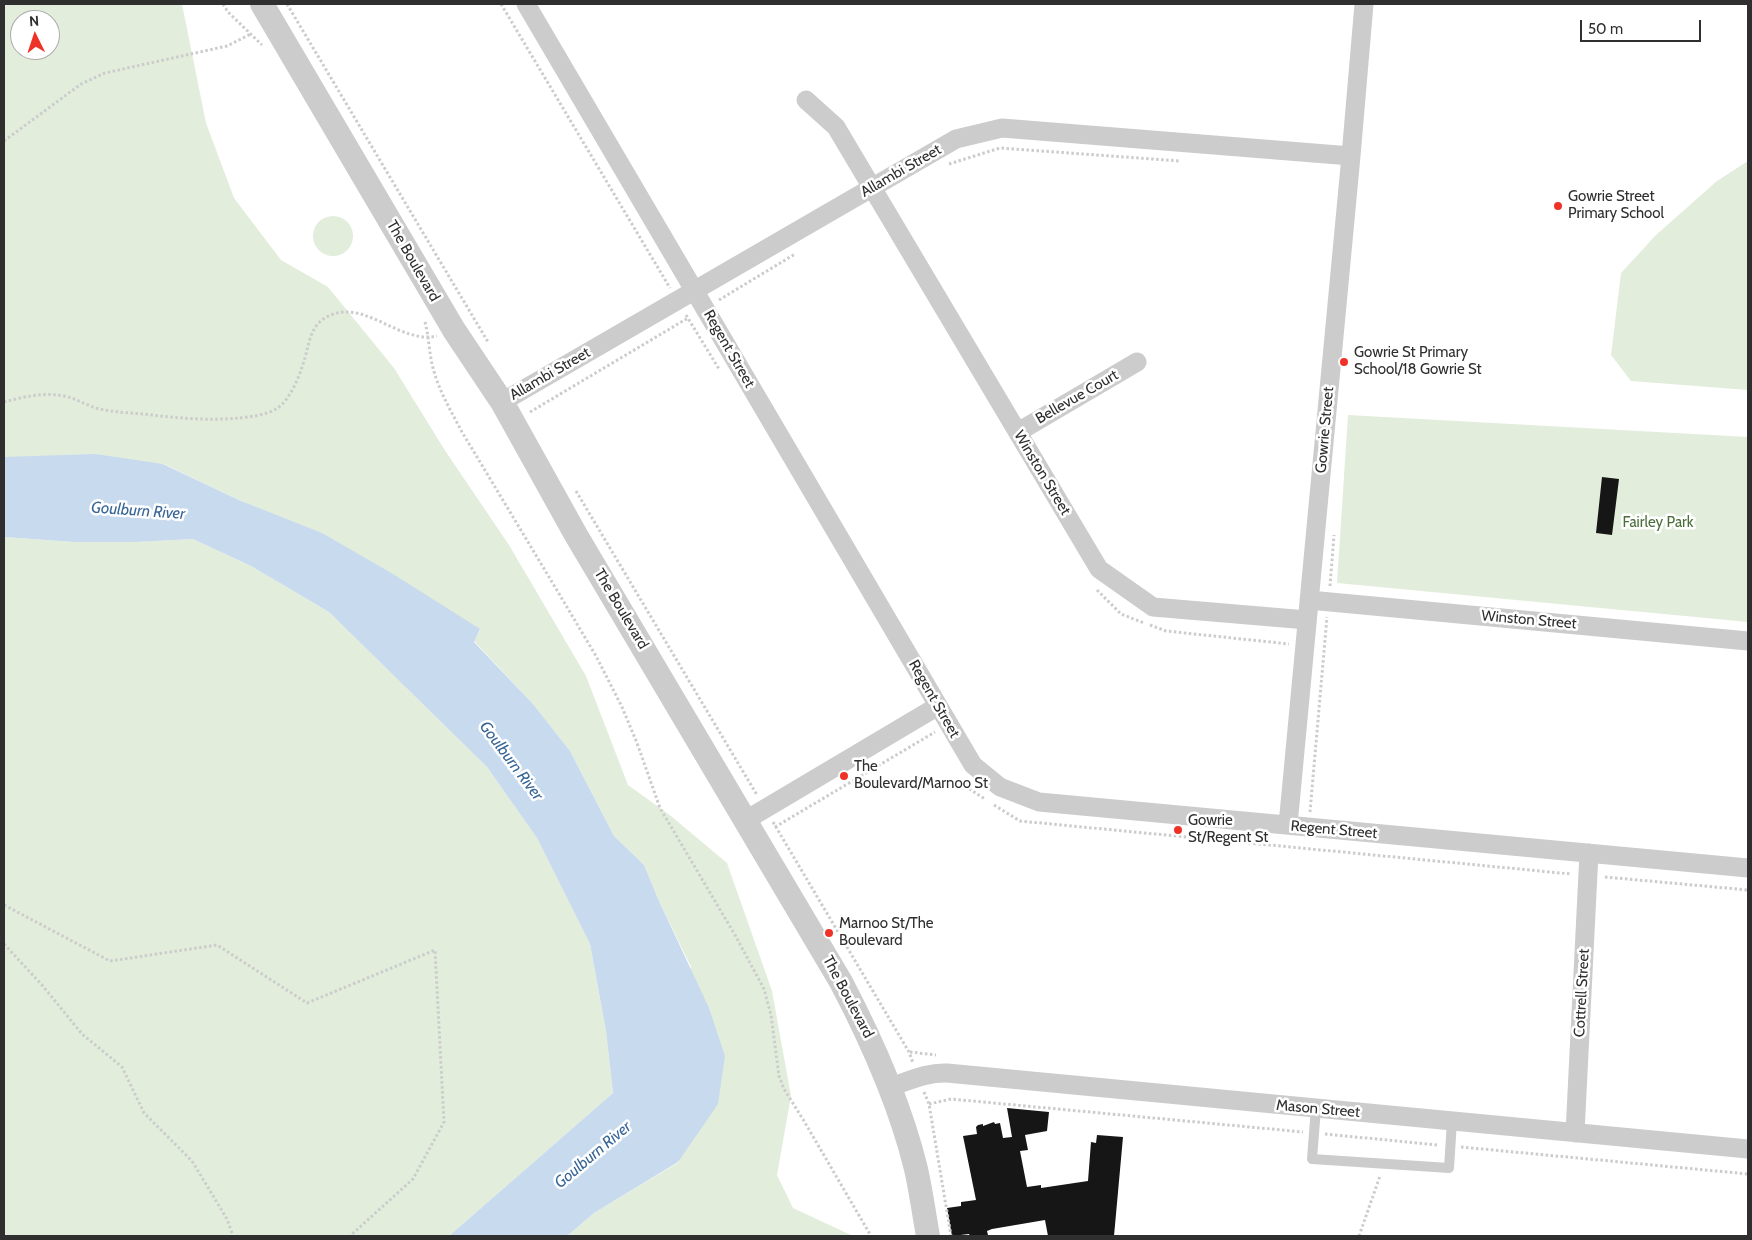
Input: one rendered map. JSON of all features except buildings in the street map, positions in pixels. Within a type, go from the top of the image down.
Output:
[{"type":"street","name":"Regent Street","points":[[526,4],[701,287],[931,710],[973,765],[1000,787],[1039,802],[1288,818],[1589,853],[1748,868]]},
{"type":"street","name":"Gowrie Street","points":[[1288,818],[1364,4]]},
{"type":"street","name":"The Boulevard","points":[[268,13],[454,330],[502,402],[576,535],[841,982],[872,1044],[890,1088],[916,1169],[928,1236]]},
{"type":"street","name":"Winston Street","points":[[806,100],[836,127],[1100,569],[1153,607],[1307,620]]},
{"type":"street","name":"Allambi Street","points":[[502,402],[670,293],[701,287],[956,140],[1002,128],[1351,156]]},
{"type":"street","name":"Bellevue Court","points":[[1018,432],[1137,362]]},
{"type":"street","name":"Winston Street","points":[[1309,600],[1748,641]]},
{"type":"street","points":[[746,820],[931,710]]},
{"type":"street","name":"Cottrell Street","points":[[1575,1133],[1589,853]]},
{"type":"street","name":"Mason Street","points":[[890,1088],[936,1073],[1748,1149]]},
{"type":"lane","points":[[1316,1108],[1312,1159],[1449,1168],[1452,1121]]},
{"type":"path","points":[[223,4],[228,12],[266,50]]},
{"type":"path","points":[[501,4],[670,293],[723,378]]},
{"type":"path","points":[[4,141],[81,84],[105,73],[227,46],[250,35],[268,13]]},
{"type":"path","points":[[701,287],[723,309]]},
{"type":"path","points":[[4,402],[42,394],[63,396],[97,408],[117,412],[197,419],[241,418],[275,410],[283,404],[291,392],[304,364],[311,334],[324,319],[334,314],[353,312],[399,330],[429,338],[454,330]]},
{"type":"path","points":[[422,314],[429,338],[432,366],[447,404],[596,656],[622,707],[660,808],[735,935],[764,989],[771,1015],[779,1076],[784,1089],[871,1236]]},
{"type":"path","points":[[931,710],[934,732],[939,740]]},
{"type":"path","points":[[776,827],[934,732]]},
{"type":"path","points":[[963,780],[968,788],[1020,821],[1748,890]]},
{"type":"path","points":[[1288,818],[1319,814]]},
{"type":"path","points":[[4,905],[110,961],[217,945],[307,1003],[435,950],[444,1122],[412,1179],[350,1236]]},
{"type":"path","points":[[4,944],[82,1034],[122,1067],[144,1113],[192,1161],[227,1219],[233,1236]]},
{"type":"path","points":[[929,1104],[951,1099],[1748,1174]]},
{"type":"path","points":[[1359,1236],[1384,1164]]},
{"type":"green space","points":[[4,4],[182,4],[206,123],[234,198],[281,260],[328,287],[394,368],[446,452],[509,545],[586,676],[628,785],[671,816],[727,863],[772,991],[791,1096],[777,1175],[793,1208],[853,1236],[567,1236],[594,1213],[679,1162],[691,967],[644,865],[614,836],[570,751],[533,704],[474,641],[480,630],[241,501],[164,464],[4,457]]},
{"type":"green space","points":[[1748,161],[1748,390],[1631,381],[1611,355],[1621,273],[1656,235],[1717,181]]},
{"type":"green space","points":[[337,216],[344,219],[350,225],[353,236],[352,244],[344,253],[337,256],[329,256],[322,253],[314,244],[313,232],[316,225],[325,217]]},
{"type":"green space","name":"Fairley Park","points":[[1348,415],[1748,437],[1748,622],[1337,583]]},
{"type":"green space","points":[[4,537],[74,542],[136,542],[193,539],[251,566],[329,612],[487,767],[537,838],[590,944],[606,1031],[613,1093],[449,1236],[4,1236]]},
{"type":"water","name":"Goulburn River","points":[[95,454],[163,464],[241,501],[322,533],[393,574],[480,629],[474,642],[533,704],[570,751],[614,836],[644,865],[709,1008],[725,1056],[718,1104],[678,1162],[594,1213],[567,1236],[449,1236],[613,1093],[606,1031],[590,944],[537,838],[487,767],[329,612],[251,566],[193,539],[136,542],[74,542],[4,537],[4,457]]},
{"type":"place","name":"Gowrie Street Primary School","points":[[1558,206]]},
{"type":"place","name":"Gowrie St Primary School/18 Gowrie St","points":[[1344,362]]},
{"type":"place","name":"The Boulevard/Marnoo St","points":[[844,776]]},
{"type":"place","name":"Gowrie St/Regent St","points":[[1178,830]]},
{"type":"place","name":"Marnoo St/The Boulevard","points":[[829,933]]}]
